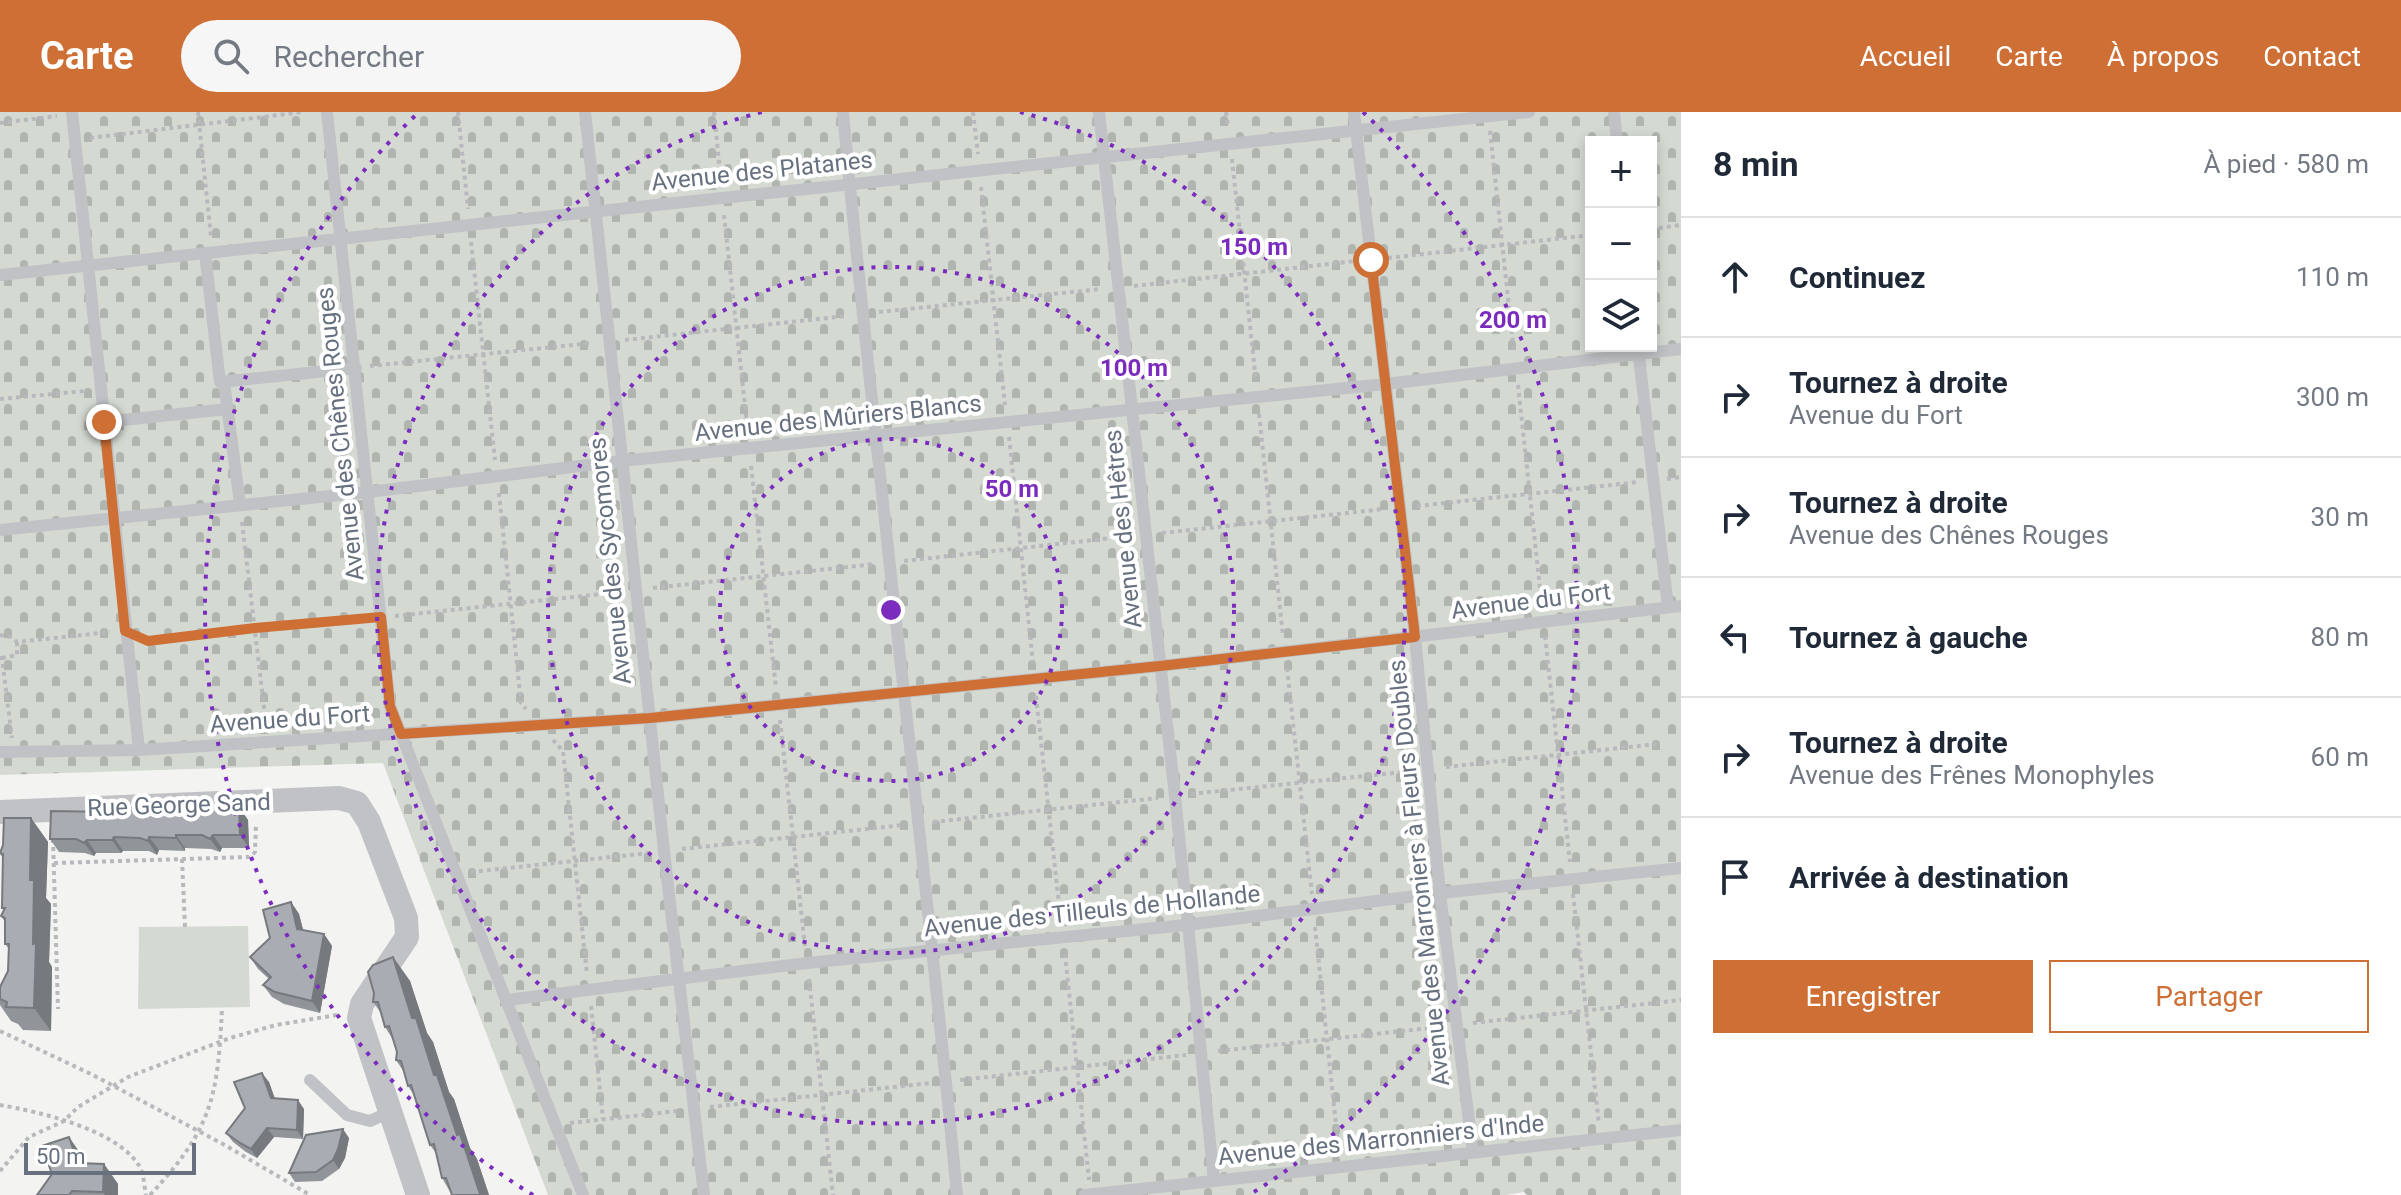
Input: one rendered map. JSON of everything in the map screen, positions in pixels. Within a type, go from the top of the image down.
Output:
[{"type":"street","name":"Rue George Sand","points":[[0,812],[339,798],[357,803],[369,822],[406,918],[407,937],[362,1004],[359,1018]]},
{"type":"street","points":[[359,1018],[418,1195]]},
{"type":"lane","name":"Avenue des Chênes Rouges","points":[[327,112],[390,706],[583,1195]]},
{"type":"lane","name":"Avenue des Sycomores","points":[[585,112],[704,1195]]},
{"type":"lane","points":[[843,112],[903,692],[934,950],[957,1195]]},
{"type":"lane","name":"Avenue des Hêtres","points":[[1099,112],[1175,796],[1214,1181]]},
{"type":"lane","name":"Avenue des Marroniers à Fleurs Doubles","points":[[1354,112],[1415,637],[1440,893],[1473,1152]]},
{"type":"lane","name":"Avenue des Platanes","points":[[0,275],[1529,112]]},
{"type":"lane","points":[[1614,112],[1616,136]]},
{"type":"lane","points":[[72,113],[139,750]]},
{"type":"lane","points":[[209,253],[220,382],[356,368]]},
{"type":"lane","name":"Avenue des Mûriers Blancs","points":[[1657,350],[1681,349]]},
{"type":"lane","name":"Avenue des Mûriers Blancs","points":[[0,530],[369,492],[621,461],[1386,384],[1623,352]]},
{"type":"lane","points":[[1638,352],[1653,480],[1675,607]]},
{"type":"lane","points":[[224,382],[240,504]]},
{"type":"lane","points":[[104,422],[227,409]]},
{"type":"lane","name":"Avenue du Fort","points":[[0,752],[139,750],[650,718],[1160,666],[1675,607]]},
{"type":"lane","name":"Avenue des Tilleuls de Hollande","points":[[507,1000],[807,963],[1186,925],[1440,893],[1681,868]]},
{"type":"lane","points":[[310,1080],[347,1115],[370,1121],[392,1111]]},
{"type":"lane","name":"Avenue des Marronniers d'Inde","points":[[1088,1195],[1681,1130]]},
{"type":"path","points":[[198,112],[209,253]]},
{"type":"path","points":[[76,139],[303,112]]},
{"type":"path","points":[[458,112],[521,703],[563,751],[603,1119]]},
{"type":"path","points":[[714,112],[833,1195]]},
{"type":"path","points":[[973,112],[1077,1067],[1088,1195]]},
{"type":"path","points":[[0,123],[72,113]]},
{"type":"path","points":[[1657,228],[1681,225]]},
{"type":"path","points":[[356,368],[1585,236]]},
{"type":"path","points":[[0,399],[100,389]]},
{"type":"path","points":[[0,635],[17,642],[125,631],[148,641],[1681,477]]},
{"type":"path","points":[[240,504],[269,742]]},
{"type":"path","points":[[14,752],[1,658],[17,655],[17,642]]},
{"type":"path","points":[[457,873],[1657,744]]},
{"type":"path","points":[[54,863],[249,857],[255,852],[257,802]]},
{"type":"path","points":[[52,810],[58,1009]]},
{"type":"path","points":[[182,859],[185,927]]},
{"type":"path","points":[[556,1124],[1681,1000]]},
{"type":"path","points":[[0,1105],[64,1121],[97,1134],[139,1165],[148,1195],[179,1164],[200,1132],[213,1096],[221,1042],[222,1008]]},
{"type":"path","points":[[0,1171],[29,1137],[64,1121],[78,1107],[113,1085],[172,1059],[276,1025],[331,1014],[359,1018]]},
{"type":"path","points":[[0,1031],[113,1085],[310,1195]]},
{"type":"green space","points":[[0,112],[1681,112],[1681,1195],[1527,1195],[1524,1192],[1506,1195],[548,1195],[383,763],[0,775]]},
{"type":"green space","points":[[248,926],[250,1007],[138,1009],[139,927]]},
{"type":"building","points":[[176,806],[239,807],[240,835],[213,835],[210,839],[202,835],[176,835],[176,838],[149,837],[148,841],[114,837],[112,840],[87,840],[84,843],[76,839],[50,839],[51,811],[176,810]]},
{"type":"building","points":[[4,818],[31,818],[30,880],[34,880],[33,944],[36,943],[34,1008],[6,1007],[7,1002],[0,999],[0,987],[8,971],[9,944],[5,944],[5,918],[1,916],[5,908],[2,908],[3,854],[0,853]]},
{"type":"building","points":[[291,902],[297,929],[324,934],[312,1001],[275,992],[263,985],[271,977],[250,957],[270,938],[263,910]]},
{"type":"building","points":[[393,957],[412,1018],[416,1018],[434,1075],[437,1075],[457,1135],[460,1134],[480,1194],[483,1195],[452,1195],[446,1178],[442,1178],[434,1144],[430,1145],[411,1085],[408,1086],[401,1061],[396,1060],[397,1052],[389,1026],[385,1027],[378,1002],[373,1002],[374,993],[368,972],[373,965]]},
{"type":"building","points":[[262,1073],[271,1098],[298,1100],[297,1130],[267,1128],[251,1149],[226,1133],[245,1108],[234,1082]]},
{"type":"building","points":[[343,1129],[333,1160],[316,1172],[289,1173],[306,1135]]},
{"type":"building","points":[[69,1137],[78,1163],[104,1164],[103,1192],[72,1191],[69,1195],[37,1195],[52,1174],[42,1146]]},
{"type":"route","points":[[104,422],[125,631],[148,641],[381,617],[390,706],[401,734],[650,718],[1415,637],[1371,260]]}]
